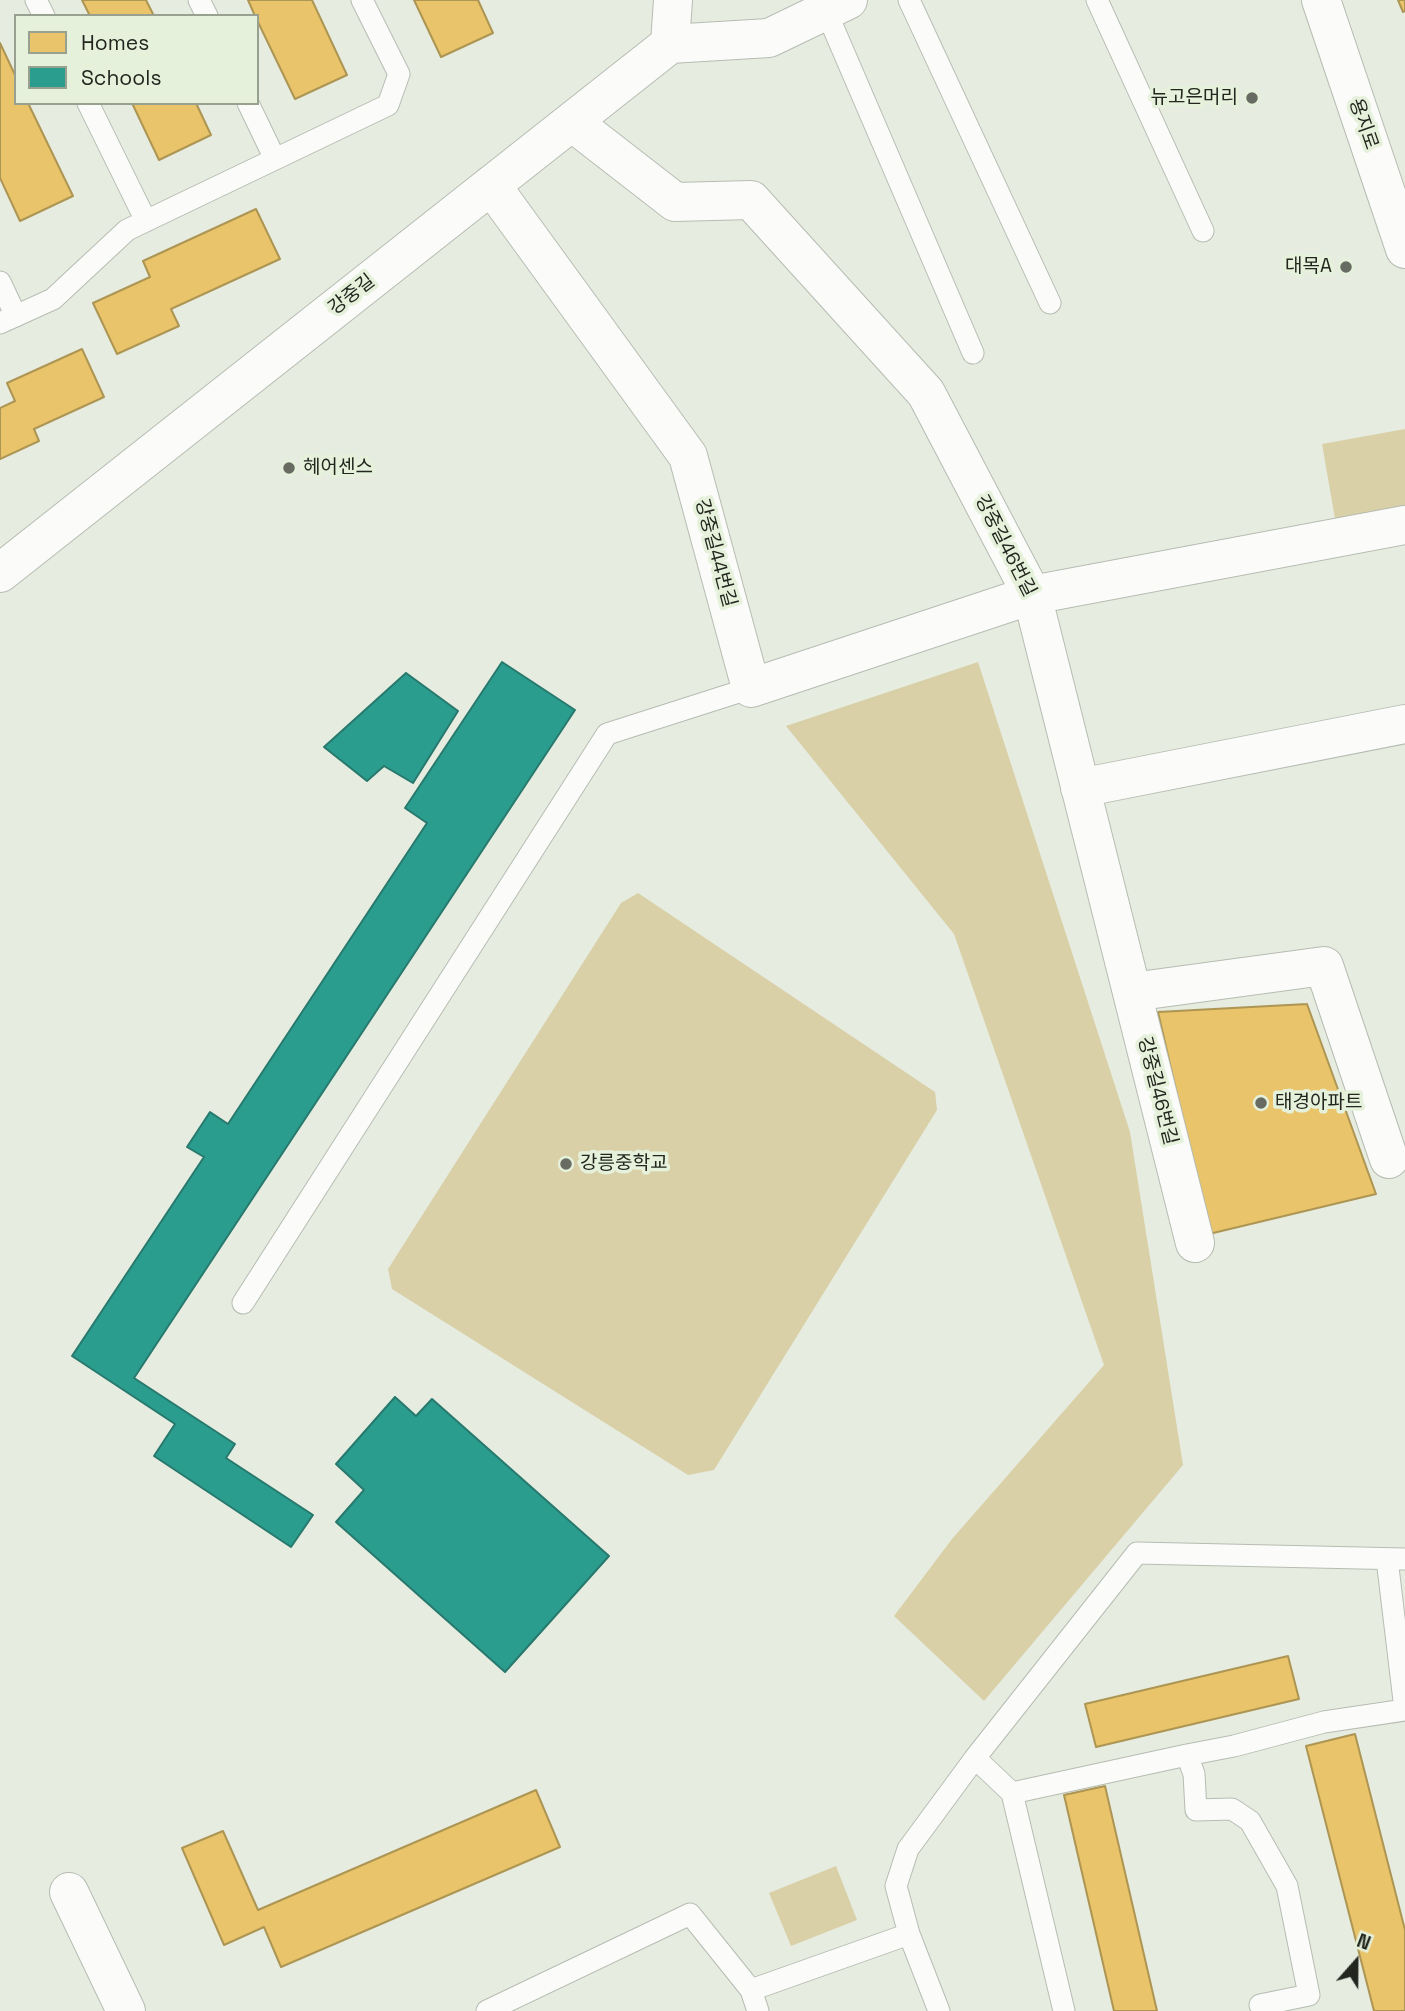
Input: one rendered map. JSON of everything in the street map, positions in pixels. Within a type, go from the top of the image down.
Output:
[{"type":"street","points":[[673,0],[670,44],[769,38],[837,5]]},
{"type":"street","name":"용지로","points":[[1321,0],[1405,249]]},
{"type":"street","name":"강중길","points":[[0,573],[670,44]]},
{"type":"street","name":"강중길46번길","points":[[572,122],[675,202],[751,200],[926,393],[1032,595],[1195,1243]]},
{"type":"street","name":"강중길44번길","points":[[491,185],[688,456],[751,688]]},
{"type":"street","points":[[751,688],[1032,595],[1405,525]]},
{"type":"street","points":[[1080,788],[1405,724]]},
{"type":"street","points":[[1132,992],[1324,966],[1389,1159]]},
{"type":"street","points":[[69,1892],[127,2011]]},
{"type":"lane","points":[[0,282],[8,320],[53,299],[127,230],[388,105],[399,74],[362,0]]},
{"type":"lane","points":[[909,0],[1050,303]]},
{"type":"lane","points":[[1097,0],[1203,230]]},
{"type":"lane","points":[[837,5],[973,353]]},
{"type":"lane","points":[[89,105],[146,220]]},
{"type":"lane","points":[[249,105],[275,159]]},
{"type":"lane","points":[[243,1303],[607,734],[751,688]]},
{"type":"lane","points":[[939,2011],[909,1934],[896,1886],[908,1849],[975,1758],[1137,1553],[1396,1559],[1405,1709],[1325,1722],[1234,1746],[1012,1793]]},
{"type":"lane","points":[[1187,1755],[1194,1774],[1196,1810],[1232,1809],[1250,1821],[1287,1886],[1309,1995],[1260,2005]]},
{"type":"lane","points":[[975,1758],[1012,1793],[1063,2011]]},
{"type":"lane","points":[[487,2011],[690,1914],[751,1990],[758,2011]]},
{"type":"lane","points":[[751,1990],[909,1934]]},
{"type":"shaded area","points":[[1405,429],[1405,525],[1338,536],[1322,444]]},
{"type":"shaded area","points":[[978,662],[1130,1132],[1183,1465],[984,1701],[894,1616],[952,1539],[1104,1365],[954,934],[786,726]]},
{"type":"shaded area","points":[[638,893],[935,1092],[937,1110],[714,1470],[688,1475],[392,1289],[388,1269],[621,903]]},
{"type":"shaded area","points":[[836,1866],[857,1920],[791,1946],[769,1893]]},
{"type":"building: Homes","points":[[82,0],[146,0],[153,14],[89,14]]},
{"type":"building: Homes","points":[[248,0],[312,0],[347,75],[295,99],[259,24],[259,14],[254,14]]},
{"type":"building: Homes","points":[[414,0],[478,0],[493,33],[441,57]]},
{"type":"building: Homes","points":[[1398,0],[1405,0],[1405,11],[1403,12]]},
{"type":"building: Homes","points":[[0,43],[14,73],[14,105],[29,105],[73,196],[20,221],[0,178]]},
{"type":"building: Homes","points":[[133,105],[197,105],[211,135],[159,160]]},
{"type":"building: Homes","points":[[256,209],[280,259],[171,309],[179,326],[117,354],[93,303],[150,277],[143,261]]},
{"type":"building: Homes","points":[[82,349],[104,397],[34,429],[39,441],[0,459],[0,408],[15,401],[7,383]]},
{"type":"building: Homes","name":"태경아파트","points":[[1307,1004],[1376,1194],[1209,1234],[1158,1012]]},
{"type":"building: Homes","points":[[1288,1656],[1299,1699],[1096,1747],[1085,1704]]},
{"type":"building: Homes","points":[[1355,1734],[1405,1930],[1405,2011],[1374,2011],[1306,1746]]},
{"type":"building: Homes","points":[[1105,1786],[1157,2011],[1114,2011],[1064,1795]]},
{"type":"building: Homes","points":[[536,1790],[560,1847],[281,1967],[264,1927],[224,1945],[182,1848],[223,1831],[258,1910]]},
{"type":"building: Schools","points":[[502,662],[575,710],[134,1378],[235,1444],[226,1458],[313,1515],[291,1547],[154,1456],[175,1424],[72,1356],[204,1157],[187,1147],[210,1112],[228,1124],[427,823],[405,808]]},
{"type":"building: Schools","points":[[406,673],[458,711],[413,783],[384,766],[367,781],[324,747]]},
{"type":"building: Schools","points":[[395,1397],[416,1416],[432,1399],[609,1556],[505,1672],[336,1522],[364,1490],[336,1464]]},
{"type":"place","name":"뉴고은머리","points":[[1252,98]]},
{"type":"place","name":"대목A","points":[[1346,267]]},
{"type":"place","name":"헤어센스","points":[[289,468]]},
{"type":"place","name":"태경아파트","points":[[1261,1103]]},
{"type":"place","name":"강릉중학교","points":[[566,1164]]}]
